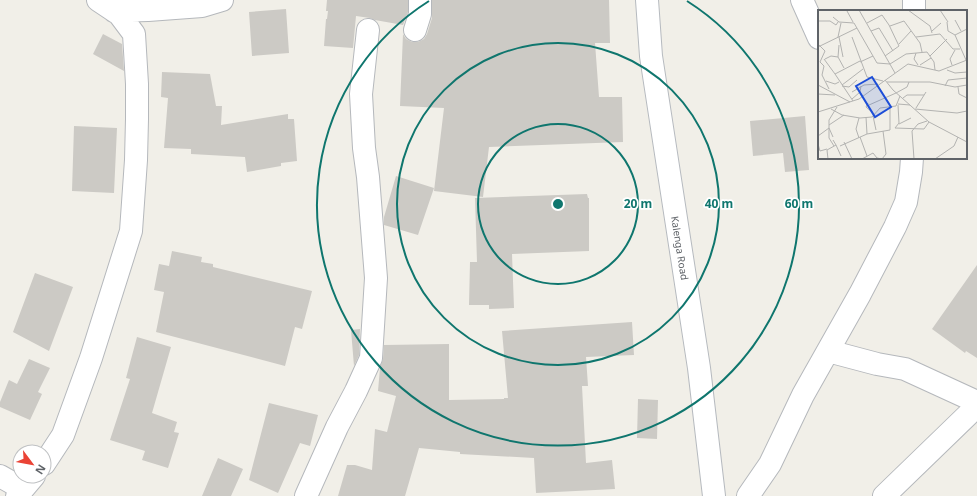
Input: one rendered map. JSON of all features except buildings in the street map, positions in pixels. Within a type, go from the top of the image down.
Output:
[{"type":"street","points":[[106,5],[155,10],[202,6],[222,0]]},
{"type":"street","points":[[415,30],[420,14],[420,0]]},
{"type":"street","name":"Kalenga Road","points":[[647,0],[651,56],[700,368],[714,496]]},
{"type":"street","points":[[802,0],[818,36]]},
{"type":"street","points":[[52,452],[64,435],[91,358],[131,231],[137,119],[137,84],[134,34],[119,14],[106,5]]},
{"type":"street","points":[[306,496],[337,427],[371,358],[376,278],[368,177],[364,148],[362,94],[368,30]]},
{"type":"street","points":[[748,496],[770,464],[802,395],[860,294],[900,215],[906,202],[912,159]]},
{"type":"street","points":[[828,351],[877,364],[905,369],[977,402]]},
{"type":"street","points":[[884,496],[977,406]]},
{"type":"street","points":[[0,476],[25,487]]}]
